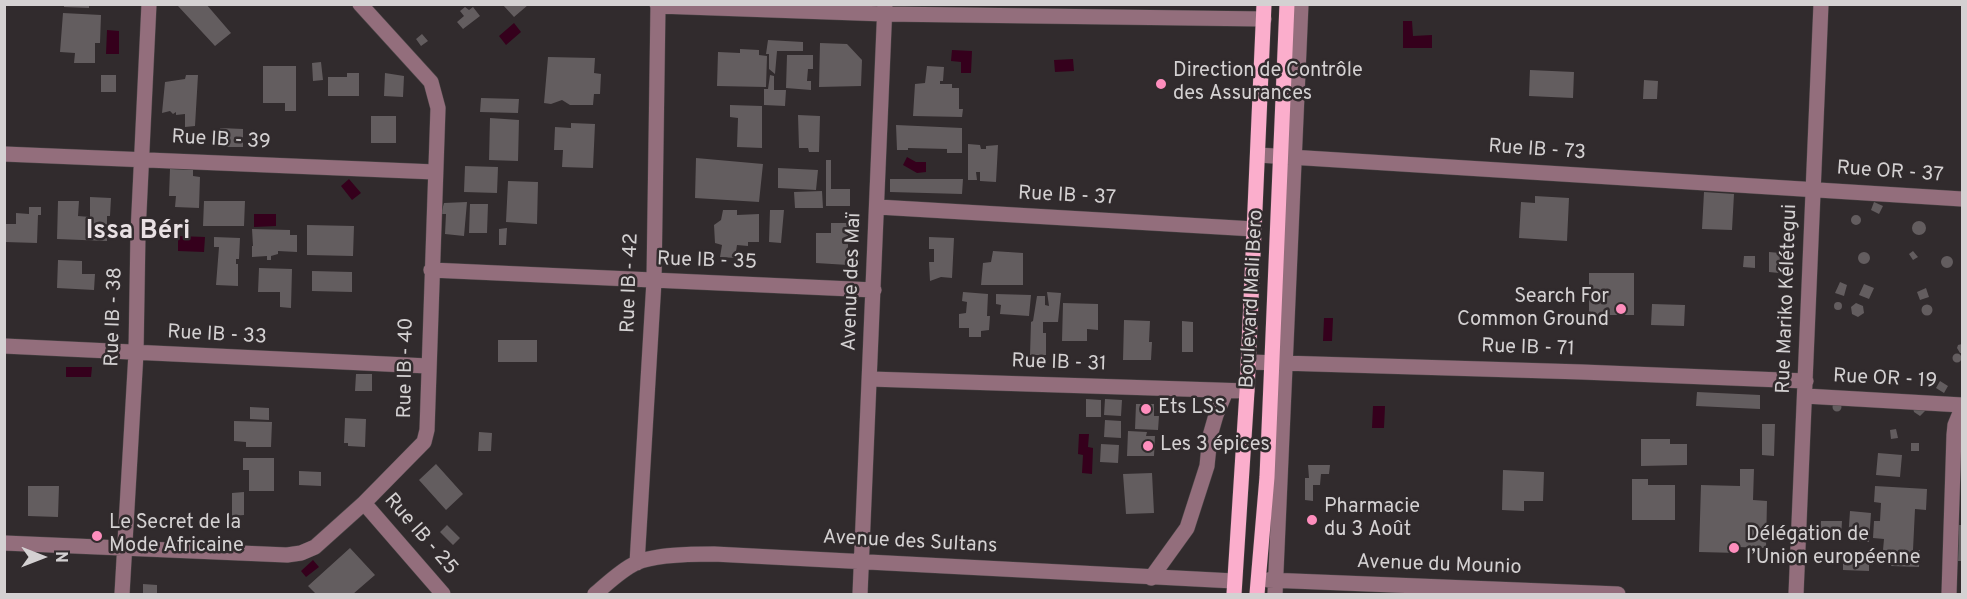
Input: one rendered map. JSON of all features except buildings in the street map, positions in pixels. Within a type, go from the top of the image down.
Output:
[{"type":"main road","name":"Boulevard Mali Bero","points":[[1257,587],[1278,363],[1287,156],[1287,4]]},
{"type":"main road","name":"Boulevard Mali Bero","points":[[1234,588],[1247,391],[1264,12]]},
{"type":"street","name":"Rue IB - 38","points":[[122,594],[136,353],[149,4]]},
{"type":"street","name":"Rue IB - 40","points":[[4,543],[287,555],[301,553],[315,547],[364,503],[424,442],[427,430],[438,108],[431,82],[360,4]]},
{"type":"street","name":"Boulevard Mali Bero","points":[[1287,156],[1300,4]]},
{"type":"street","name":"Rue Mariko Kélétegui","points":[[1796,594],[1821,4]]},
{"type":"street","points":[[658,5],[1264,12]]},
{"type":"street","name":"Rue IB - 42","points":[[637,562],[654,281],[658,5]]},
{"type":"street","name":"Avenue des Maï","points":[[860,594],[885,9]]},
{"type":"street","name":"Rue IB - 39","points":[[4,154],[435,172]]},
{"type":"street","name":"Rue IB - 73","points":[[1258,155],[1814,189]]},
{"type":"street","name":"Rue OR - 37","points":[[1814,189],[1962,198]]},
{"type":"street","name":"Rue IB - 37","points":[[878,207],[1254,229]]},
{"type":"street","name":"Rue IB - 35","points":[[431,270],[874,290]]},
{"type":"street","name":"Rue IB - 33","points":[[4,346],[428,366]]},
{"type":"street","name":"Rue IB - 71","points":[[1248,362],[1806,388]]},
{"type":"street","name":"Boulevard Mali Bero","points":[[1275,587],[1278,363]]},
{"type":"street","name":"Rue IB - 31","points":[[870,379],[1247,391]]},
{"type":"street","name":"Rue OR - 19","points":[[1806,388],[1962,406]]},
{"type":"street","points":[[1151,578],[1187,528],[1208,466],[1210,436],[1226,391]]},
{"type":"street","points":[[1949,594],[1954,435],[1962,406]]},
{"type":"street","name":"Rue IB - 25","points":[[364,503],[443,594]]},
{"type":"street","name":"Avenue des Sultans","points":[[595,594],[637,562],[665,556],[714,554],[1151,578],[1207,588],[1234,588]]},
{"type":"street","name":"Avenue du Mounio","points":[[1257,587],[1618,594]]},
{"type":"shaded area","points":[[1403,21],[1412,21],[1413,36],[1432,35],[1432,48],[1403,48]]},
{"type":"shaded area","points":[[514,23],[521,32],[506,45],[499,36]]},
{"type":"shaded area","points":[[107,30],[119,31],[119,54],[106,54]]},
{"type":"shaded area","points":[[952,50],[972,51],[971,73],[961,73],[961,62],[951,61]]},
{"type":"shaded area","points":[[1073,59],[1074,71],[1055,72],[1054,60]]},
{"type":"shaded area","points":[[907,157],[916,162],[926,162],[926,172],[917,173],[903,165]]},
{"type":"shaded area","points":[[349,179],[361,193],[352,200],[341,186]]},
{"type":"shaded area","points":[[254,214],[276,214],[276,226],[254,227]]},
{"type":"shaded area","points":[[178,236],[205,237],[204,252],[178,251]]},
{"type":"shaded area","points":[[1324,318],[1333,318],[1332,341],[1323,341]]},
{"type":"shaded area","points":[[66,367],[92,367],[91,377],[66,377]]},
{"type":"shaded area","points":[[1373,406],[1385,406],[1384,428],[1372,428]]},
{"type":"shaded area","points":[[1079,434],[1089,434],[1088,447],[1093,448],[1092,474],[1082,473],[1083,455],[1078,454]]},
{"type":"shaded area","points":[[313,560],[319,567],[306,577],[301,571]]},
{"type":"place","name":"Direction de Contrôle des Assurances","points":[[1161,84]]},
{"type":"place","name":"Search For Common Ground","points":[[1621,309]]},
{"type":"place","name":"Ets LSS","points":[[1146,409]]},
{"type":"place","name":"Les 3 épices","points":[[1148,446]]},
{"type":"place","name":"Pharmacie du 3 Août","points":[[1312,520]]},
{"type":"place","name":"Le Secret de la Mode Africaine","points":[[97,536]]},
{"type":"place","name":"Délégation de l’Union européenne","points":[[1734,548]]},
{"type":"district","name":"Issa Béri","points":[[138,233]]}]
